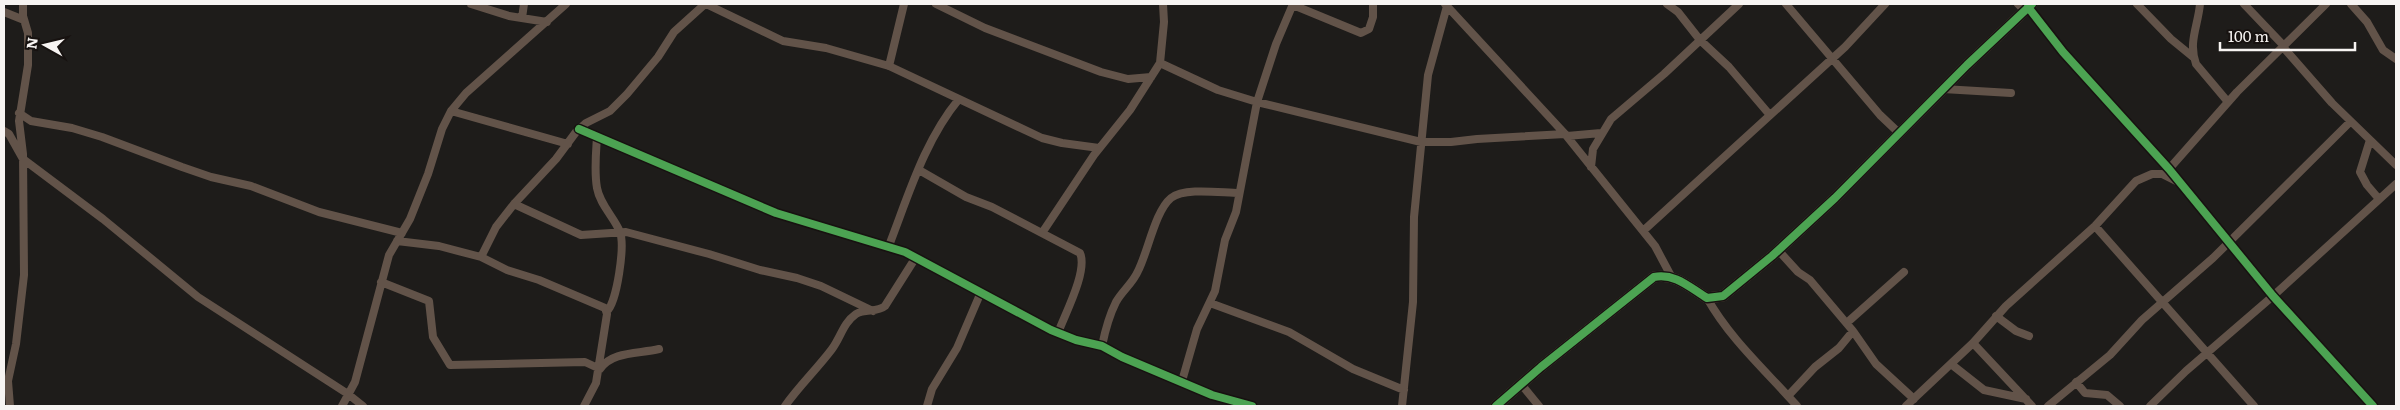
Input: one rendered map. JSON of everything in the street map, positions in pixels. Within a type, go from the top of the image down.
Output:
[{"type":"street","points":[[10,406],[8,380],[16,344],[24,275],[23,159],[19,113],[28,65],[28,32],[24,20],[23,4]]},
{"type":"street","points":[[471,4],[522,18],[547,22]]},
{"type":"street","points":[[522,18],[524,4]]},
{"type":"street","points":[[342,406],[355,382],[369,335],[388,255],[402,233],[428,174],[442,129],[451,111],[466,94],[566,4]]},
{"type":"street","points":[[481,257],[496,227],[579,130],[610,111],[652,64],[674,32],[706,4],[783,41],[826,48],[889,66],[1042,138],[1099,148]]},
{"type":"street","points":[[889,66],[904,4]]},
{"type":"street","points":[[936,4],[986,28],[1101,72],[1128,79],[1151,77]]},
{"type":"street","points":[[1042,233],[1099,148],[1130,110],[1160,63],[1164,22],[1162,4]]},
{"type":"street","points":[[1182,381],[1197,329],[1210,303],[1239,193],[1257,102],[1276,44],[1293,4],[1362,33],[1369,29],[1373,17],[1373,4]]},
{"type":"street","points":[[1448,6],[1459,4]]},
{"type":"street","points":[[1667,4],[1678,12],[1700,40],[1728,67],[1769,114]]},
{"type":"street","points":[[1591,167],[1593,150],[1601,133],[1611,119],[1664,74],[1739,4]]},
{"type":"street","points":[[1786,4],[1880,115],[1899,133]]},
{"type":"street","points":[[1643,231],[1831,58],[1885,4]]},
{"type":"street","points":[[2137,4],[2171,39],[2193,57]]},
{"type":"street","points":[[2200,4],[2191,47],[2193,57],[2196,64],[2228,102]]},
{"type":"street","points":[[2244,4],[2284,46],[2350,122],[2396,165]]},
{"type":"street","points":[[2169,169],[2228,102],[2326,4]]},
{"type":"street","points":[[2350,4],[2367,22],[2383,50],[2396,59]]},
{"type":"street","points":[[1448,6],[1566,135],[1655,246],[1671,276]]},
{"type":"street","points":[[1402,406],[1413,302],[1412,253],[1428,75],[1448,6]]},
{"type":"street","points":[[1706,298],[1722,296],[1778,250],[1835,198],[2026,6],[2068,59],[2169,169],[2176,181],[2274,296],[2373,406]]},
{"type":"street","points":[[4,12],[24,20]]},
{"type":"street","points":[[1160,63],[1218,90],[1257,102],[1421,142],[1601,133]]},
{"type":"street","points":[[1943,89],[2011,93]]},
{"type":"street","points":[[888,248],[919,170],[920,163],[947,114],[959,99]]},
{"type":"street","points":[[451,111],[568,144]]},
{"type":"street","points":[[19,113],[31,121],[72,128],[102,137],[204,175],[251,186],[319,212],[402,233]]},
{"type":"street","points":[[2048,406],[2110,355],[2142,320],[2229,242],[2350,122]]},
{"type":"street","points":[[4,130],[9,134],[23,159],[103,219],[198,297],[348,394],[363,406]]},
{"type":"street","points":[[579,130],[776,213],[916,258],[1058,333],[1076,340],[1102,346],[1122,357],[1212,395],[1252,406]]},
{"type":"street","points":[[584,406],[596,383],[600,369],[607,311],[614,300],[622,251],[619,231],[602,203],[597,188],[597,137]]},
{"type":"street","points":[[2370,140],[2360,172],[2367,185],[2379,200]]},
{"type":"street","points":[[919,170],[966,197],[992,207],[1080,253],[1082,259],[1077,286],[1058,333]]},
{"type":"street","points":[[1778,250],[1798,272],[1810,280],[1853,331],[1876,364],[1912,403],[1973,343],[1996,316],[2095,226],[2136,181],[2145,176],[2162,174],[2176,181]]},
{"type":"street","points":[[2150,406],[2180,376],[2274,296],[2396,184]]},
{"type":"street","points":[[1102,346],[1106,327],[1117,300],[1138,271],[1164,207],[1172,198],[1180,194],[1195,192],[1239,193]]},
{"type":"street","points":[[514,204],[581,235],[593,236],[619,231],[797,278],[821,286],[873,311]]},
{"type":"street","points":[[2095,226],[2254,406]]},
{"type":"street","points":[[397,241],[439,246],[481,257],[507,270],[539,280],[605,308],[607,311]]},
{"type":"street","points":[[784,406],[796,389],[832,348],[844,324],[857,314],[880,310],[885,306],[916,258]]},
{"type":"street","points":[[1850,320],[1904,272]]},
{"type":"street","points":[[1496,406],[1654,277],[1665,275],[1671,276],[1706,298],[1714,312],[1752,360],[1797,406]]},
{"type":"street","points":[[381,282],[429,301],[433,337],[450,365],[585,362],[600,369]]},
{"type":"street","points":[[927,406],[932,389],[957,348],[981,292]]},
{"type":"street","points":[[1210,303],[1289,332],[1353,368],[1404,390]]},
{"type":"street","points":[[1996,316],[2016,332],[2029,336]]},
{"type":"street","points":[[1788,396],[1815,367],[1839,348],[1853,331]]},
{"type":"street","points":[[1973,343],[2032,406]]},
{"type":"street","points":[[600,369],[604,363],[616,356],[659,349]]},
{"type":"street","points":[[1951,364],[1984,390],[2026,399]]},
{"type":"street","points":[[2076,382],[2085,393],[2107,395],[2120,406]]},
{"type":"street","points":[[1521,384],[1539,406]]},
{"type":"cycle path","points":[[1496,406],[1541,367],[1654,277],[1662,276],[1675,279],[1707,298],[1723,296],[1772,256],[1835,198],[1967,65],[2032,4]]},
{"type":"cycle path","points":[[2028,7],[2063,52],[2169,169],[2273,296],[2373,406]]},
{"type":"cycle path","points":[[579,129],[776,213],[905,252],[1051,330],[1076,340],[1102,346],[1122,357],[1212,395],[1252,406]]}]
